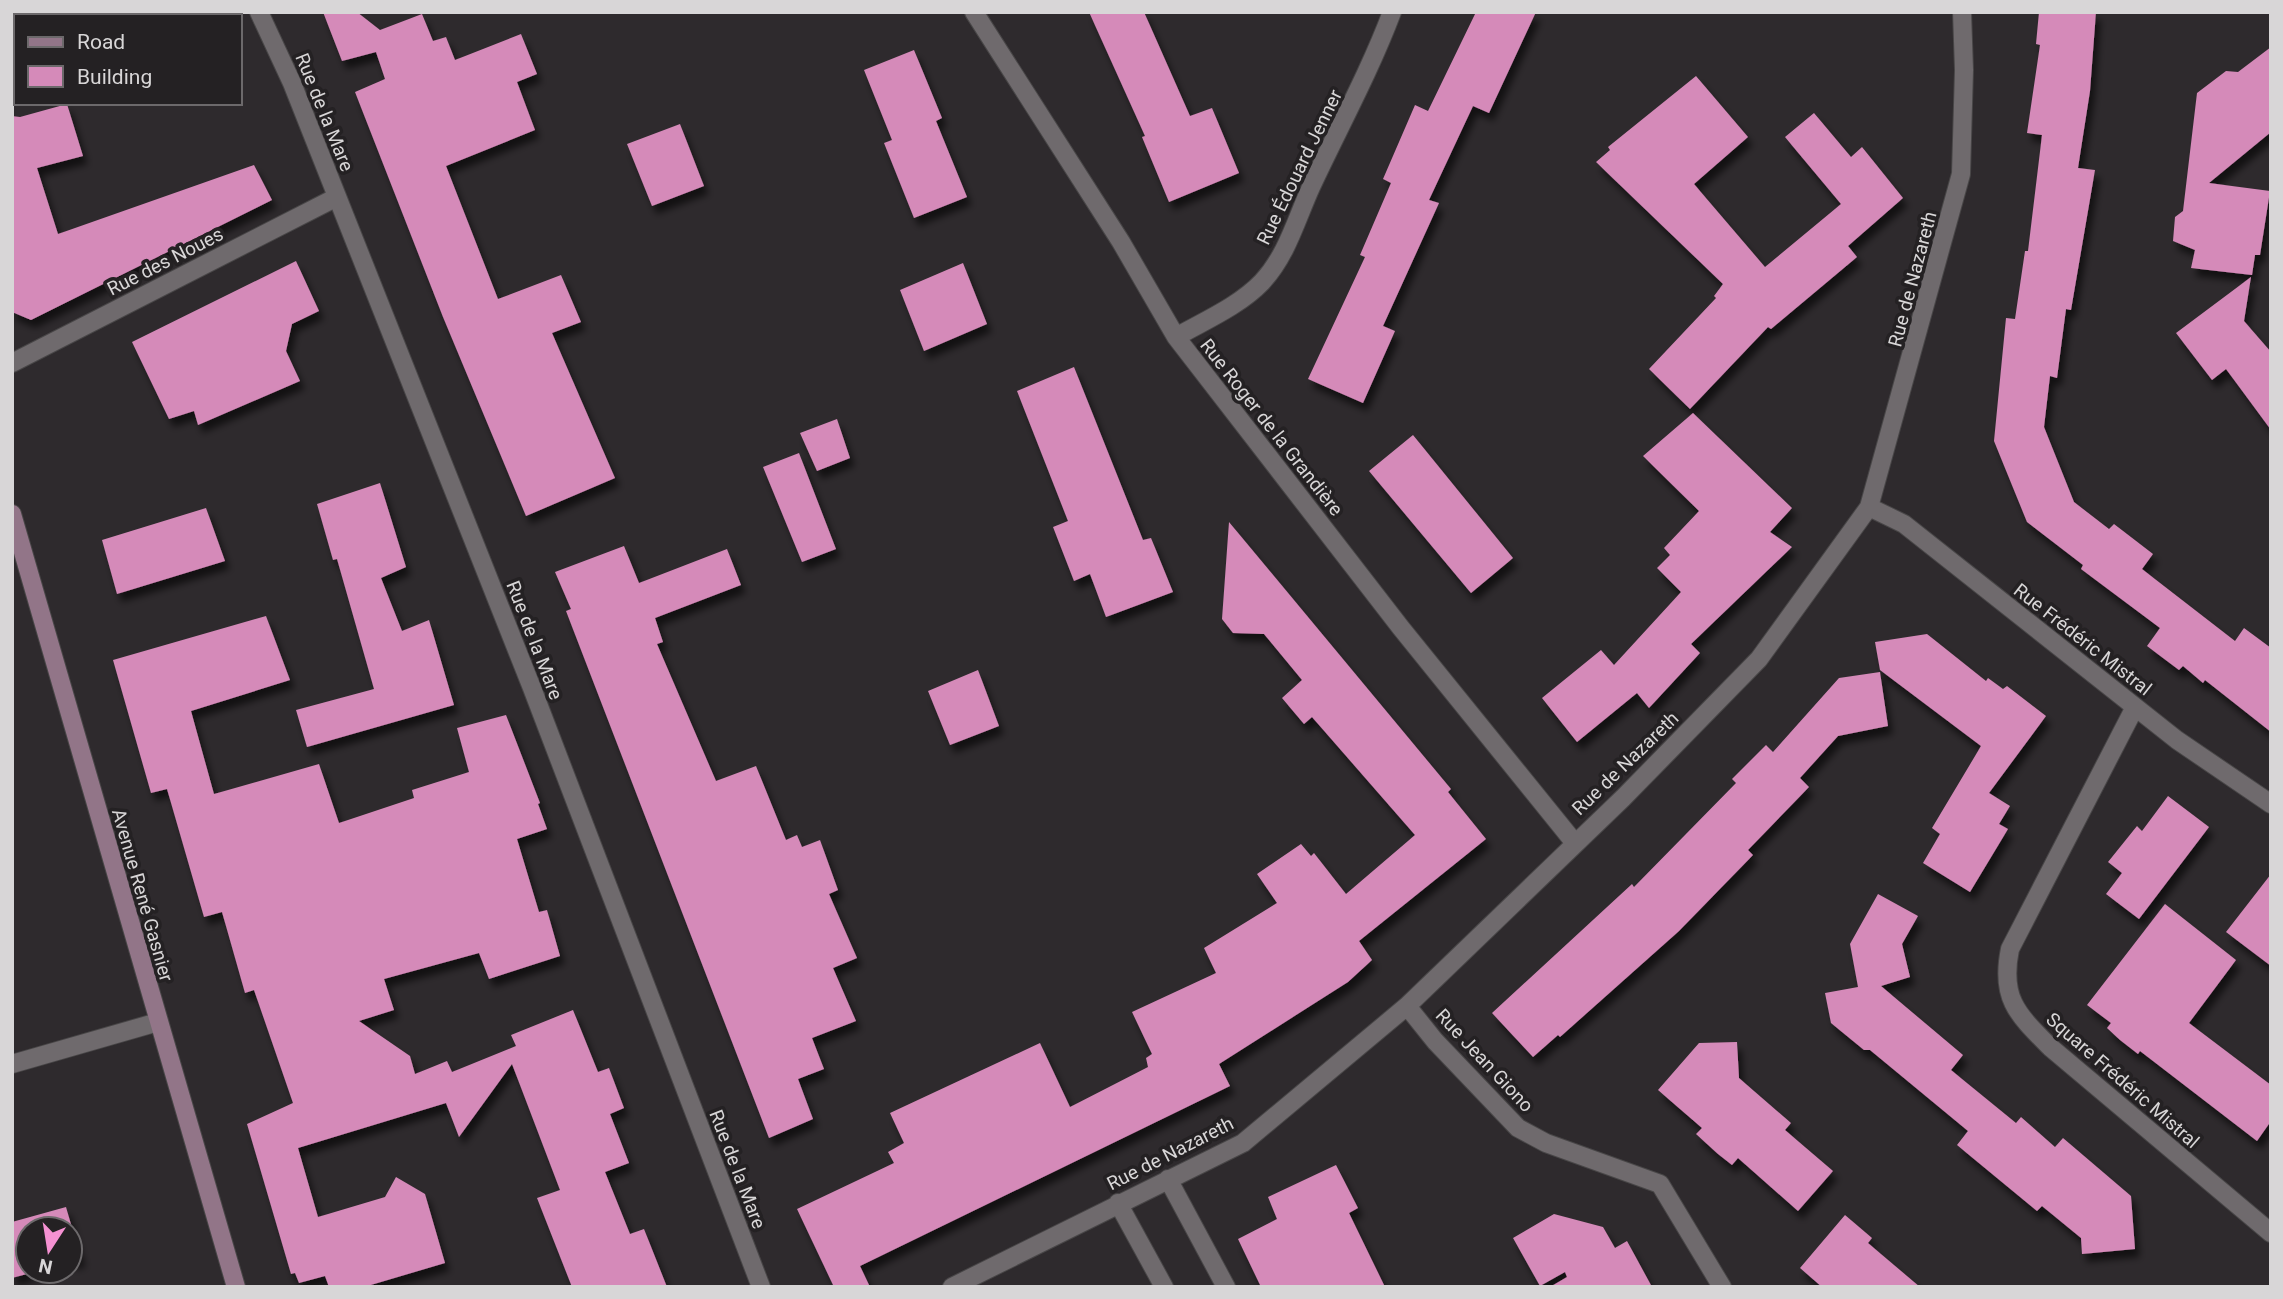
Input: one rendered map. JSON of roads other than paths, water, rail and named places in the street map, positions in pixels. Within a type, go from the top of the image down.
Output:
[{"type":"main road","name":"Avenue René Gasnier","points":[[12,514],[236,1287]]},
{"type":"street","name":"Rue de la Mare","points":[[259,12],[292,83],[532,688],[761,1287]]},
{"type":"street","name":"Rue Roger de la Grandière","points":[[974,12],[1121,242],[1176,337],[1401,628],[1574,842]]},
{"type":"street","name":"Rue Édouard Jenner","points":[[1176,337],[1236,302],[1261,283],[1282,254],[1310,188],[1373,63],[1392,12]]},
{"type":"street","name":"Rue de Nazareth","points":[[952,1287],[1243,1143],[1407,1006],[1574,842],[1623,798],[1759,659],[1869,507],[1961,174],[1964,70],[1962,12]]},
{"type":"street","name":"Rue des Noues","points":[[12,363],[337,197]]},
{"type":"street","name":"Rue Frédéric Mistral","points":[[1869,507],[1904,524],[2135,707],[2271,804]]},
{"type":"street","name":"Square Frédéric Mistral","points":[[2135,707],[2010,949],[2006,982],[2010,1000],[2027,1024],[2050,1047],[2271,1233]]},
{"type":"street","name":"Rue Jean Giono","points":[[1407,1006],[1435,1041],[1518,1128],[1546,1143],[1660,1184],[1722,1287]]},
{"type":"street","points":[[12,1064],[158,1022]]},
{"type":"street","points":[[1168,1178],[1226,1287]]},
{"type":"street","points":[[1118,1203],[1164,1287]]}]
